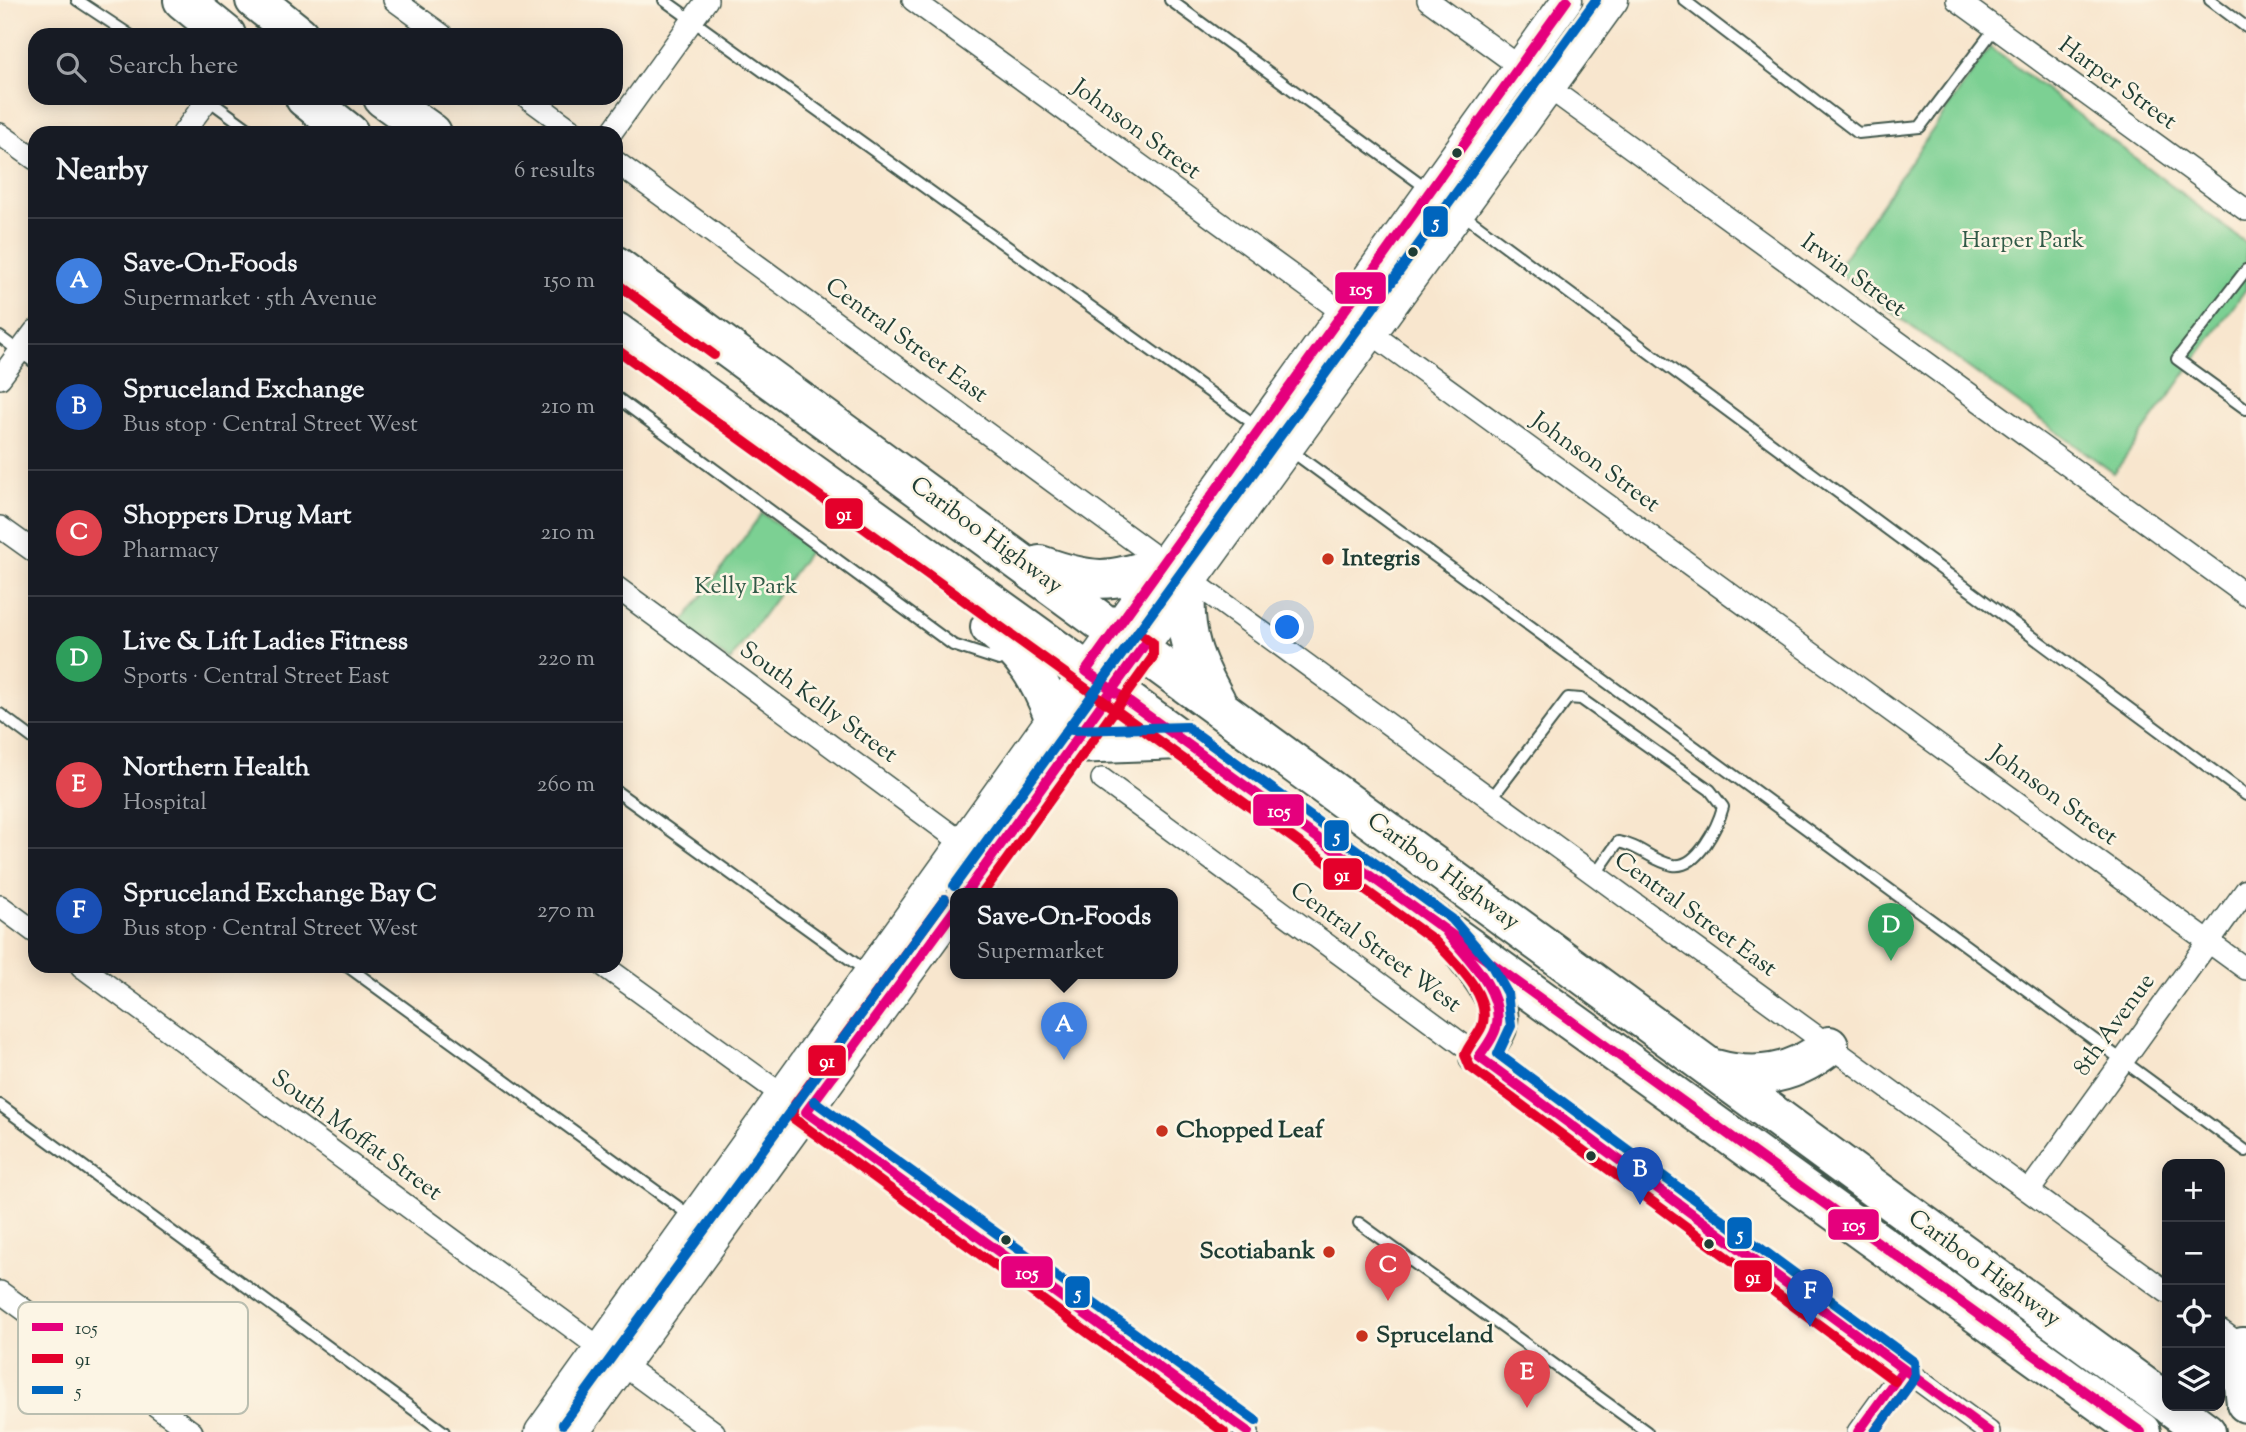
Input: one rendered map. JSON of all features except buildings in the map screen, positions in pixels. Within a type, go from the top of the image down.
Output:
[{"type":"highway","points":[[183,0],[217,28]]},
{"type":"highway","points":[[256,0],[290,28]]},
{"type":"highway","points":[[314,105],[340,126]]},
{"type":"highway","points":[[393,105],[422,126]]},
{"type":"highway","name":"Cariboo Highway","points":[[623,271],[1012,555],[1116,664],[1181,740],[2141,1432]]},
{"type":"highway","name":"Cariboo Highway","points":[[623,337],[720,408],[1116,664],[1221,709],[2162,1400]]},
{"type":"highway","points":[[720,408],[820,499],[1024,656],[1063,731],[1181,740]]},
{"type":"highway","points":[[1012,555],[1078,578],[1102,580],[1176,574],[1189,645],[1198,669],[1221,709]]},
{"type":"highway","points":[[1116,664],[1440,904],[1488,929],[1546,948]]},
{"type":"highway","points":[[1444,930],[1477,970],[1495,1002],[1497,1027],[1479,1057]]},
{"type":"highway","points":[[1709,1068],[1738,1076],[1757,1077],[1793,1069],[1813,1059],[1829,1046]]},
{"type":"highway","points":[[2236,1342],[2246,1403]]},
{"type":"highway","name":"Cariboo Highway","points":[[2177,1411],[2207,1432]]},
{"type":"main road","points":[[574,1432],[612,1357],[694,1219],[963,843],[1063,731],[1116,664],[1176,574],[1260,428],[1567,0]]},
{"type":"main road","points":[[1176,574],[1288,448],[1613,0]]},
{"type":"main road","points":[[969,888],[989,861],[1063,731]]},
{"type":"main road","points":[[540,1432],[612,1357],[806,1112],[950,915]]},
{"type":"street","points":[[394,0],[432,28]]},
{"type":"street","points":[[616,126],[707,0]]},
{"type":"street","name":"Johnson Street","points":[[913,0],[2246,969]]},
{"type":"street","name":"Irwin Street","points":[[1427,0],[2246,595]]},
{"type":"street","name":"Harper Street","points":[[1958,0],[2246,211]]},
{"type":"street","points":[[188,126],[203,105]]},
{"type":"street","points":[[538,105],[566,126]]},
{"type":"street","points":[[0,134],[28,154]]},
{"type":"street","name":"Central Street East","points":[[623,167],[1176,574],[1491,799],[2162,1288]]},
{"type":"street","points":[[0,378],[27,357]]},
{"type":"street","points":[[0,527],[28,547]]},
{"type":"street","name":"South Kelly Street","points":[[623,592],[989,861]]},
{"type":"street","name":"Central Street West","points":[[1102,779],[1989,1432]]},
{"type":"street","name":"8th Avenue","points":[[2029,1191],[2246,890]]},
{"type":"street","points":[[0,906],[28,927]]},
{"type":"street","name":"South Moffat Street","points":[[91,973],[714,1432]]},
{"type":"street","points":[[614,973],[1248,1432]]},
{"type":"street","points":[[0,1292],[18,1305]]},
{"type":"street","points":[[1858,1432],[1903,1370]]},
{"type":"street","points":[[167,1414],[192,1432]]},
{"type":"lane","points":[[77,0],[119,28]]},
{"type":"lane","points":[[664,0],[1260,428]]},
{"type":"lane","points":[[1170,0],[1430,191]]},
{"type":"lane","points":[[1685,0],[1858,133],[1920,127],[1995,27]]},
{"type":"lane","points":[[2210,0],[2246,27]]},
{"type":"lane","points":[[215,105],[244,126]]},
{"type":"lane","points":[[1459,212],[2246,795]]},
{"type":"lane","points":[[2246,270],[2177,359],[2246,409]]},
{"type":"lane","points":[[0,337],[27,357]]},
{"type":"lane","points":[[623,402],[953,645],[999,660]]},
{"type":"lane","points":[[1288,448],[2246,1151]]},
{"type":"lane","points":[[1491,799],[1567,698],[1581,699],[1710,790],[1723,807],[1718,826],[1687,863],[1674,865],[1631,844],[1618,842],[1595,875]]},
{"type":"lane","points":[[0,714],[28,735]]},
{"type":"lane","points":[[623,796],[869,972]]},
{"type":"lane","points":[[357,973],[694,1219]]},
{"type":"lane","points":[[0,1105],[444,1432]]},
{"type":"lane","points":[[1359,1223],[1647,1432]]},
{"type":"green space","name":"Harper Park","points":[[1990,47],[2246,243],[2246,289],[2114,473],[1835,271]]},
{"type":"green space","name":"Kelly Park","points":[[762,513],[811,549],[730,661],[681,625]]},
{"type":"transit line","name":"105","points":[[1567,0],[1086,671],[2141,1432]]},
{"type":"transit line","name":"5","points":[[954,886],[1596,0]]},
{"type":"transit line","name":"91","points":[[623,288],[714,355]]},
{"type":"transit line","name":"91","points":[[623,354],[1434,940],[1469,979],[1482,1002],[1482,1026],[1465,1055],[1470,1067],[1895,1381]]},
{"type":"transit line","name":"91","points":[[986,888],[1153,657],[1153,643],[1138,632]]},
{"type":"transit line","name":"105","points":[[969,888],[1148,640]]},
{"type":"transit line","name":"5","points":[[1072,730],[1187,727],[1452,919],[1491,964],[1507,993],[1511,1026],[1498,1054],[1914,1362],[1915,1377],[1875,1432]]},
{"type":"transit line","name":"91","points":[[945,899],[795,1104],[793,1118],[1224,1432]]},
{"type":"transit line","name":"5","points":[[563,1424],[945,899]]},
{"type":"transit line","name":"105","points":[[806,1112],[950,916]]},
{"type":"transit line","name":"105","points":[[1447,933],[1483,977],[1495,1002],[1498,1015],[1496,1028],[1479,1057],[1989,1432]]},
{"type":"transit line","name":"5","points":[[814,1101],[1256,1421]]},
{"type":"transit line","name":"105","points":[[806,1112],[1248,1432]]},
{"type":"transit line","name":"105","points":[[1858,1432],[1903,1370]]},
{"type":"transit line","name":"91","points":[[1875,1432],[1914,1378]]},
{"type":"place","name":"Integris","points":[[1328,559]]},
{"type":"place","name":"Live & Lift Ladies Fitness","points":[[1891,961]]},
{"type":"place","name":"Save-On-Foods","points":[[1064,1060]]},
{"type":"place","name":"Chopped Leaf","points":[[1162,1131]]},
{"type":"place","name":"Spruceland Exchange","points":[[1640,1205]]},
{"type":"place","name":"Scotiabank","points":[[1329,1252]]},
{"type":"place","name":"Shoppers Drug Mart","points":[[1388,1301]]},
{"type":"place","name":"Spruceland Exchange Bay C","points":[[1810,1327]]},
{"type":"place","name":"Spruceland","points":[[1362,1336]]},
{"type":"place","name":"Northern Health","points":[[1527,1408]]}]
